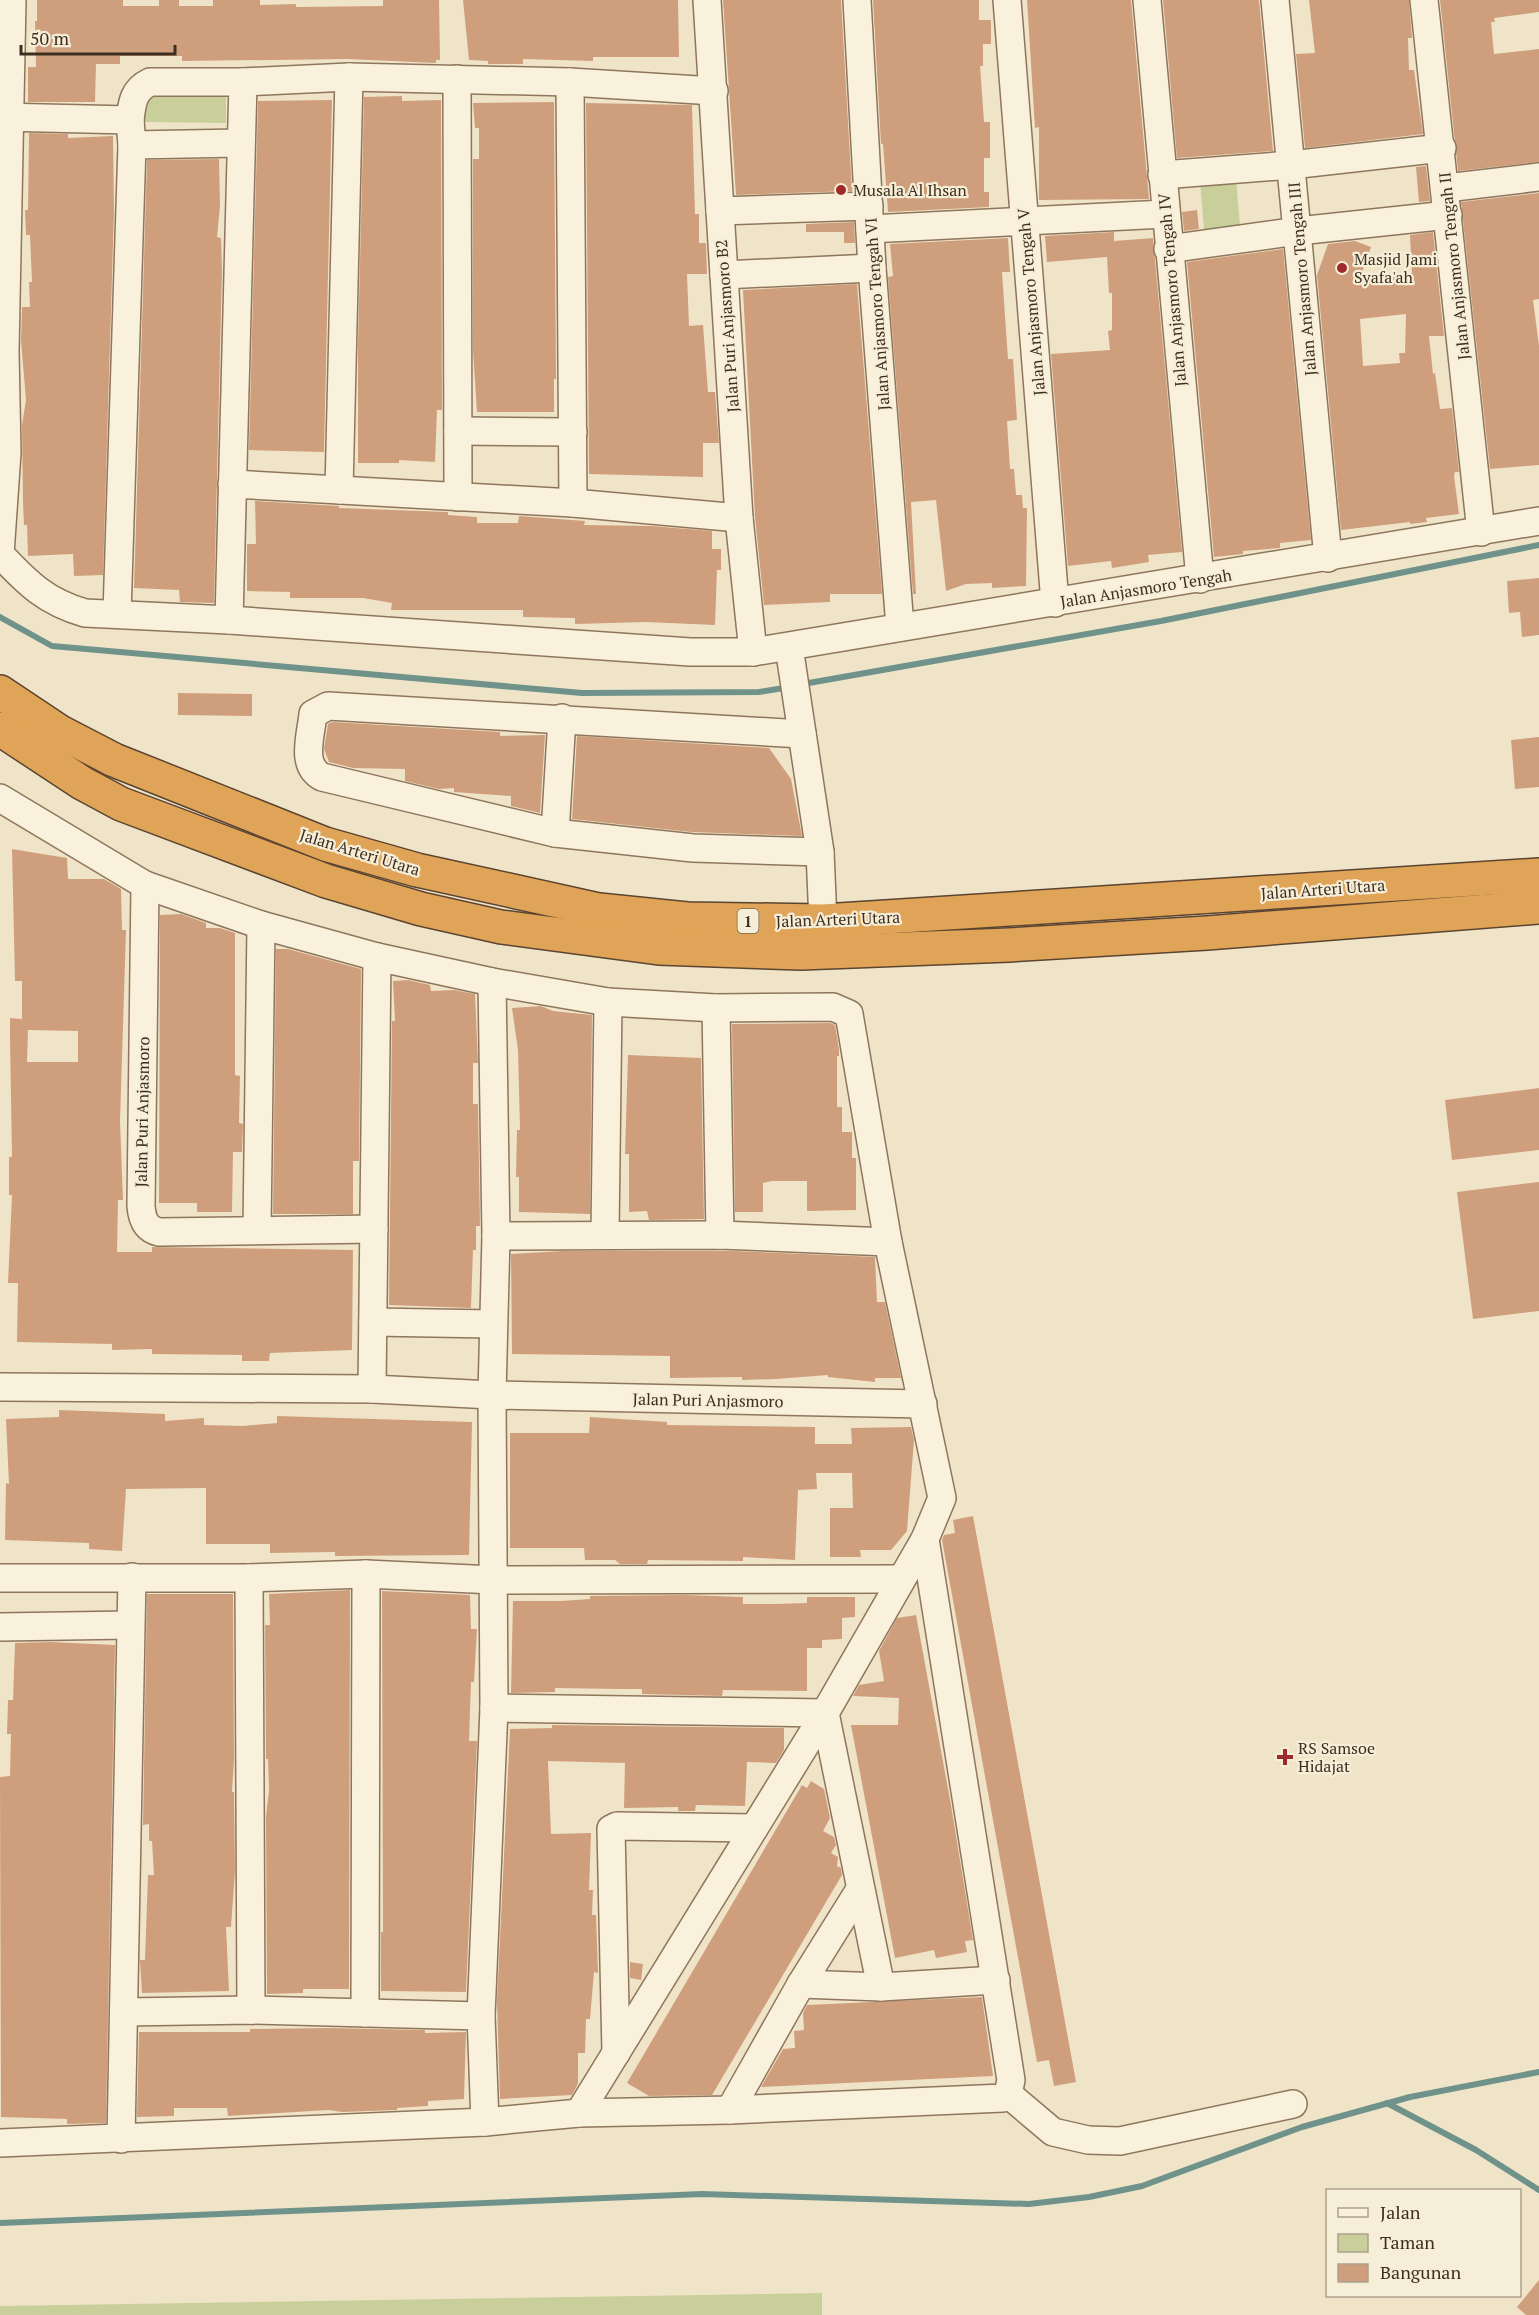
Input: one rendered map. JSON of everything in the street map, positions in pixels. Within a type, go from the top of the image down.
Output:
[{"type":"highway","name":"Jalan Arteri Utara","points":[[0,692],[60,732],[161,781],[325,844],[407,867],[598,910],[687,919],[823,921],[1539,876]]},
{"type":"highway","name":"Jalan Arteri Utara","points":[[0,729],[82,783],[121,804],[326,881],[421,909],[501,927],[660,948],[801,953],[1009,945],[1207,933],[1533,908]]},
{"type":"street","points":[[0,554],[3,467],[4,117],[12,0]]},
{"type":"street","name":"Jalan Puri Anjasmoro B2","points":[[707,0],[739,518],[753,652]]},
{"type":"street","name":"Jalan Anjasmoro Tengah VI","points":[[856,0],[873,268],[900,627]]},
{"type":"street","name":"Jalan Anjasmoro Tengah V","points":[[1007,0],[1055,603]]},
{"type":"street","name":"Jalan Anjasmoro Tengah IV","points":[[1147,0],[1200,579]]},
{"type":"street","name":"Jalan Anjasmoro Tengah III","points":[[1275,0],[1328,558]]},
{"type":"street","name":"Jalan Anjasmoro Tengah II","points":[[1424,0],[1442,148],[1481,532]]},
{"type":"street","points":[[117,614],[132,100],[141,86],[150,82],[243,82],[349,77],[570,82],[714,91]]},
{"type":"street","points":[[339,490],[349,77]]},
{"type":"street","points":[[457,79],[458,497]]},
{"type":"street","points":[[229,620],[243,82]]},
{"type":"street","points":[[570,82],[573,503]]},
{"type":"street","points":[[4,117],[240,143]]},
{"type":"street","points":[[1162,175],[1291,165],[1442,148]]},
{"type":"street","points":[[1446,188],[1539,177]]},
{"type":"street","points":[[720,211],[870,218],[1025,221],[1165,214]]},
{"type":"street","points":[[1168,249],[1298,231],[1448,215]]},
{"type":"street","points":[[724,275],[873,268]]},
{"type":"street","points":[[458,431],[573,432]]},
{"type":"street","points":[[232,484],[573,503],[739,518]]},
{"type":"street","name":"Jalan Anjasmoro Tengah","points":[[0,554],[36,591],[65,607],[85,613],[229,620],[690,652],[753,652],[790,656],[900,627],[1328,558],[1539,521]]},
{"type":"street","points":[[790,656],[820,852],[823,921]]},
{"type":"street","points":[[801,726],[562,718],[328,706],[313,714],[308,763],[313,772],[322,777],[555,833],[693,848],[820,852]]},
{"type":"street","points":[[555,833],[562,718]]},
{"type":"street","points":[[0,798],[145,885],[261,925],[377,957],[492,982],[609,1002],[716,1008],[833,1007],[842,1009],[852,1019],[888,1242],[942,1498],[925,1539],[825,1713],[579,2113]]},
{"type":"street","name":"Jalan Puri Anjasmoro","points":[[145,885],[141,1206],[144,1221],[152,1230],[159,1232],[374,1229]]},
{"type":"street","points":[[257,1230],[261,925]]},
{"type":"street","points":[[372,1389],[377,957]]},
{"type":"street","points":[[485,2122],[481,2016],[494,1708],[492,1395],[496,1236],[492,982]]},
{"type":"street","points":[[605,1234],[609,1002]]},
{"type":"street","points":[[716,1008],[720,1235]]},
{"type":"street","points":[[496,1236],[720,1235],[888,1242]]},
{"type":"street","points":[[373,1322],[493,1324]]},
{"type":"street","name":"Jalan Puri Anjasmoro","points":[[0,1387],[372,1389],[492,1395],[923,1404]]},
{"type":"street","points":[[925,1539],[1011,2080],[1008,2094]]},
{"type":"street","points":[[365,2013],[366,1575]]},
{"type":"street","points":[[0,1578],[132,1576],[249,1578],[366,1575],[494,1580],[901,1579]]},
{"type":"street","points":[[121,2139],[132,1576]]},
{"type":"street","points":[[249,1578],[251,2010]]},
{"type":"street","points":[[0,1627],[130,1625]]},
{"type":"street","points":[[494,1708],[825,1713]]},
{"type":"street","points":[[825,1713],[881,1987]]},
{"type":"street","points":[[616,2054],[610,1829],[617,1826],[754,1828]]},
{"type":"street","points":[[730,2110],[801,1984],[860,1891]]},
{"type":"street","points":[[801,1984],[881,1987],[996,1980]]},
{"type":"street","points":[[125,2012],[251,2010],[481,2016]]},
{"type":"street","points":[[1008,2094],[1053,2132],[1088,2140],[1120,2141],[1293,2104]]},
{"type":"street","points":[[0,2143],[485,2122],[579,2113],[730,2110],[998,2099],[1008,2094]]},
{"type":"green space","points":[[226,95],[226,123],[145,122],[145,96]]},
{"type":"green space","points":[[1236,179],[1240,226],[1204,230],[1200,182]]},
{"type":"green space","points":[[822,2293],[822,2315],[0,2315],[0,2306]]},
{"type":"building","points":[[37,0],[123,0],[123,6],[159,6],[159,0],[179,0],[179,6],[213,6],[213,0],[260,0],[260,5],[296,4],[296,7],[383,6],[383,0],[439,0],[440,60],[436,60],[436,63],[347,59],[182,61],[182,56],[120,56],[120,64],[96,64],[95,102],[28,102],[28,67],[36,67]]},
{"type":"building","points":[[463,0],[678,0],[679,57],[593,57],[593,61],[523,59],[523,64],[488,64],[488,61],[469,60]]},
{"type":"building","points":[[723,0],[841,0],[852,191],[736,195]]},
{"type":"building","points":[[873,0],[979,0],[979,20],[991,20],[991,44],[983,44],[983,66],[980,66],[984,122],[990,122],[990,158],[984,158],[984,192],[989,192],[989,207],[888,212],[883,144],[881,144]]},
{"type":"building","points":[[1027,0],[1131,0],[1149,199],[1039,200],[1039,127],[1035,128]]},
{"type":"building","points":[[1163,0],[1259,0],[1273,151],[1177,158]]},
{"type":"building","points":[[1309,0],[1409,0],[1412,38],[1408,38],[1409,70],[1414,70],[1423,134],[1305,148],[1296,54],[1315,53]]},
{"type":"building","points":[[1440,0],[1539,0],[1539,12],[1494,18],[1495,22],[1491,22],[1494,54],[1539,49],[1539,162],[1458,171]]},
{"type":"building","points":[[402,96],[402,101],[441,100],[442,410],[437,410],[435,462],[399,460],[399,463],[358,463],[358,346],[364,97]]},
{"type":"building","points":[[332,100],[324,452],[249,450],[258,101]]},
{"type":"building","points":[[554,102],[556,379],[554,379],[554,412],[477,412],[473,351],[473,159],[479,159],[479,128],[475,128],[473,103]]},
{"type":"building","points":[[586,103],[692,105],[695,214],[699,214],[699,243],[706,243],[707,274],[687,274],[689,326],[703,325],[708,392],[715,392],[719,443],[703,443],[703,477],[589,474]]},
{"type":"building","points":[[29,133],[68,134],[68,138],[113,136],[114,211],[103,575],[74,576],[73,554],[28,556],[27,525],[24,525],[23,502],[22,425],[26,400],[21,341],[22,307],[30,307],[29,282],[32,282],[30,235],[26,235],[25,210],[28,210]]},
{"type":"building","points":[[219,159],[220,206],[217,237],[221,238],[222,270],[214,603],[180,602],[179,590],[134,588],[147,160]]},
{"type":"building","points":[[1426,166],[1430,201],[1419,202],[1416,167]]},
{"type":"building","points":[[1539,193],[1539,299],[1533,300],[1539,346],[1539,465],[1490,469],[1461,202]]},
{"type":"building","points":[[1197,210],[1199,229],[1184,231],[1182,212]]},
{"type":"building","points":[[854,222],[855,243],[844,243],[844,232],[806,232],[806,224]]},
{"type":"building","points":[[1114,232],[1114,241],[1153,238],[1182,552],[1148,555],[1149,562],[1112,568],[1111,561],[1068,566],[1051,354],[1110,350],[1108,331],[1112,330],[1112,293],[1109,293],[1107,257],[1047,262],[1045,236]]},
{"type":"building","points":[[1433,232],[1444,336],[1429,336],[1440,409],[1452,408],[1459,472],[1455,472],[1454,476],[1459,514],[1426,518],[1427,522],[1341,530],[1317,275],[1328,244],[1355,241],[1371,247],[1361,275],[1412,273],[1410,235]],"holes":[[[1406,314],[1405,353],[1399,353],[1400,363],[1363,366],[1360,319]]]},
{"type":"building","points":[[1008,238],[1010,272],[1002,272],[1008,359],[1013,359],[1017,420],[1007,421],[1010,469],[1014,469],[1016,495],[1022,495],[1023,508],[1027,508],[1026,586],[992,588],[992,583],[966,584],[946,591],[936,500],[911,502],[916,594],[913,594],[888,277],[893,276],[890,244]]},
{"type":"building","points":[[1283,249],[1311,540],[1280,543],[1280,548],[1243,551],[1243,554],[1214,557],[1187,262]]},
{"type":"building","points":[[857,284],[882,594],[830,594],[830,602],[764,605],[755,517],[743,290]]},
{"type":"building","points":[[255,501],[339,506],[339,508],[448,512],[448,515],[477,517],[477,523],[518,523],[519,516],[585,521],[584,525],[651,526],[712,531],[712,549],[721,549],[721,570],[717,570],[715,625],[646,622],[575,624],[575,618],[523,617],[523,610],[391,610],[392,603],[363,598],[290,598],[290,592],[247,591],[247,544],[256,544]]},
{"type":"building","points":[[1539,578],[1539,635],[1522,637],[1520,612],[1509,613],[1507,581]]},
{"type":"building","points":[[178,693],[252,694],[252,716],[178,715]]},
{"type":"building","points":[[332,722],[500,732],[500,736],[545,735],[540,813],[511,806],[511,796],[454,792],[454,788],[439,789],[405,781],[405,769],[353,768],[329,762],[324,749],[328,724]]},
{"type":"building","points":[[577,736],[769,748],[791,779],[802,836],[691,832],[572,819]]},
{"type":"building","points":[[1539,737],[1539,787],[1515,789],[1511,740]]},
{"type":"building","points":[[12,849],[67,858],[68,879],[104,879],[121,889],[122,930],[126,930],[120,1121],[123,1200],[118,1200],[117,1252],[152,1252],[152,1247],[353,1250],[352,1350],[270,1353],[269,1361],[242,1361],[242,1355],[152,1354],[152,1349],[112,1350],[112,1344],[17,1342],[18,1283],[8,1283],[12,1195],[9,1195],[9,1157],[12,1157],[10,1018],[22,1019],[22,981],[15,981]],"holes":[[[28,1030],[78,1031],[78,1062],[27,1062]]]},
{"type":"building","points":[[181,914],[206,923],[206,928],[220,928],[235,933],[235,1075],[240,1076],[239,1123],[243,1124],[242,1152],[233,1152],[232,1212],[197,1212],[197,1203],[159,1203],[160,915]]},
{"type":"building","points":[[276,949],[288,949],[361,969],[359,1161],[353,1161],[353,1214],[273,1214]]},
{"type":"building","points":[[408,980],[430,985],[431,991],[454,990],[475,994],[478,1063],[473,1063],[473,1104],[478,1104],[480,1226],[476,1226],[476,1250],[473,1250],[471,1308],[389,1305],[392,1021],[395,1021],[393,981]]},
{"type":"building","points":[[541,1006],[553,1011],[592,1015],[590,1214],[519,1212],[519,1177],[516,1177],[517,1130],[520,1130],[518,1050],[512,1008]]},
{"type":"building","points":[[830,1023],[835,1025],[839,1050],[837,1107],[842,1107],[842,1132],[852,1132],[852,1158],[856,1158],[856,1210],[807,1211],[807,1181],[772,1181],[763,1183],[763,1212],[735,1212],[732,1024]]},
{"type":"building","points":[[628,1055],[701,1058],[704,1219],[649,1220],[647,1211],[629,1212],[629,1154],[625,1154]]},
{"type":"building","points":[[1539,1088],[1539,1150],[1452,1160],[1445,1100]]},
{"type":"building","points":[[1539,1182],[1539,1311],[1473,1319],[1457,1192]]},
{"type":"building","points":[[563,1251],[734,1251],[875,1257],[877,1302],[885,1302],[901,1378],[875,1378],[875,1382],[828,1377],[828,1375],[742,1380],[742,1377],[670,1378],[670,1356],[512,1354],[511,1254]]},
{"type":"building","points":[[59,1410],[165,1414],[165,1421],[204,1418],[204,1425],[243,1426],[277,1423],[277,1416],[472,1422],[469,1555],[335,1556],[335,1552],[270,1553],[270,1544],[206,1544],[206,1488],[126,1489],[122,1551],[89,1549],[89,1543],[5,1540],[6,1483],[9,1484],[6,1419],[59,1417]]},
{"type":"building","points":[[590,1417],[667,1422],[667,1425],[815,1427],[815,1444],[852,1444],[851,1428],[911,1427],[914,1440],[907,1531],[891,1550],[860,1550],[861,1557],[830,1557],[830,1508],[853,1508],[852,1473],[816,1473],[817,1489],[798,1490],[795,1560],[743,1557],[743,1561],[648,1560],[647,1564],[620,1564],[615,1560],[585,1560],[584,1548],[510,1548],[510,1433],[589,1433]]},
{"type":"building","points":[[973,1516],[1076,2082],[1054,2086],[1049,2060],[1037,2062],[942,1540],[944,1535],[955,1533],[953,1520]]},
{"type":"building","points":[[350,1590],[349,1989],[303,1989],[303,1993],[267,1994],[266,1817],[269,1790],[268,1759],[266,1759],[265,1625],[270,1625],[269,1594]]},
{"type":"building","points":[[382,1591],[470,1595],[471,1629],[477,1629],[474,1682],[471,1682],[469,1741],[477,1741],[466,1992],[381,1991],[381,1932],[383,1932]]},
{"type":"building","points":[[147,1594],[233,1594],[234,1759],[232,1792],[234,1792],[235,1871],[231,1927],[226,1927],[229,1991],[142,1993],[140,1960],[145,1960],[148,1875],[154,1875],[149,1824],[143,1825]]},
{"type":"building","points":[[590,1596],[743,1597],[743,1604],[807,1603],[807,1597],[855,1597],[855,1617],[842,1618],[842,1639],[822,1640],[822,1648],[807,1648],[807,1691],[723,1690],[722,1696],[642,1694],[642,1689],[555,1688],[555,1692],[511,1693],[513,1601],[561,1601],[590,1599]]},
{"type":"building","points":[[916,1615],[973,1940],[965,1941],[967,1952],[936,1958],[934,1950],[895,1958],[851,1725],[898,1725],[899,1698],[853,1696],[859,1685],[884,1681],[879,1651],[897,1618]]},
{"type":"building","points":[[15,1643],[115,1645],[106,2123],[67,2124],[67,2119],[1,2117],[0,1777],[10,1776],[11,1734],[7,1734],[8,1700],[13,1700]]},
{"type":"building","points":[[552,1725],[784,1728],[784,1750],[776,1763],[747,1762],[745,1806],[696,1805],[695,1811],[678,1811],[678,1807],[624,1808],[625,1763],[548,1761],[551,1834],[591,1833],[589,1890],[593,1890],[592,1915],[596,1915],[598,1973],[594,1972],[590,2019],[586,2019],[585,2053],[578,2053],[578,2084],[572,2095],[500,2099],[497,2002],[510,1729],[552,1728]]},
{"type":"building","points":[[811,1781],[824,1789],[830,1818],[823,1831],[834,1837],[836,1845],[831,1853],[838,1857],[837,1866],[841,1868],[842,1875],[712,2095],[649,2096],[627,2083],[802,1785],[807,1788]]},
{"type":"building","points":[[630,1962],[643,1964],[641,1980],[630,1978]]},
{"type":"building","points":[[982,1997],[993,2076],[761,2087],[783,2049],[795,2048],[794,2031],[804,2030],[803,2013],[807,2005]]},
{"type":"building","points":[[250,2029],[425,2030],[425,2033],[466,2032],[464,2099],[428,2101],[428,2106],[397,2108],[397,2110],[342,2112],[329,2110],[228,2116],[227,2108],[174,2108],[174,2116],[137,2117],[139,2032],[250,2032]]},
{"type":"building","points":[[1539,2280],[1539,2315],[1526,2315],[1517,2307]]},
{"type":"waterway","points":[[803,684],[1161,621],[1539,545]]},
{"type":"waterway","points":[[0,617],[52,646],[582,693],[759,692],[790,687]]},
{"type":"waterway","points":[[0,2223],[702,2194],[1029,2204],[1089,2197],[1142,2186],[1302,2127],[1410,2097],[1539,2072]]},
{"type":"waterway","points":[[1387,2103],[1476,2150],[1539,2190]]},
{"type":"place","name":"Musala Al Ihsan","points":[[841,190]]},
{"type":"place","name":"Masjid Jami Syafa'ah","points":[[1342,268]]},
{"type":"place","name":"RS Samsoe Hidajat","points":[[1285,1757]]}]
